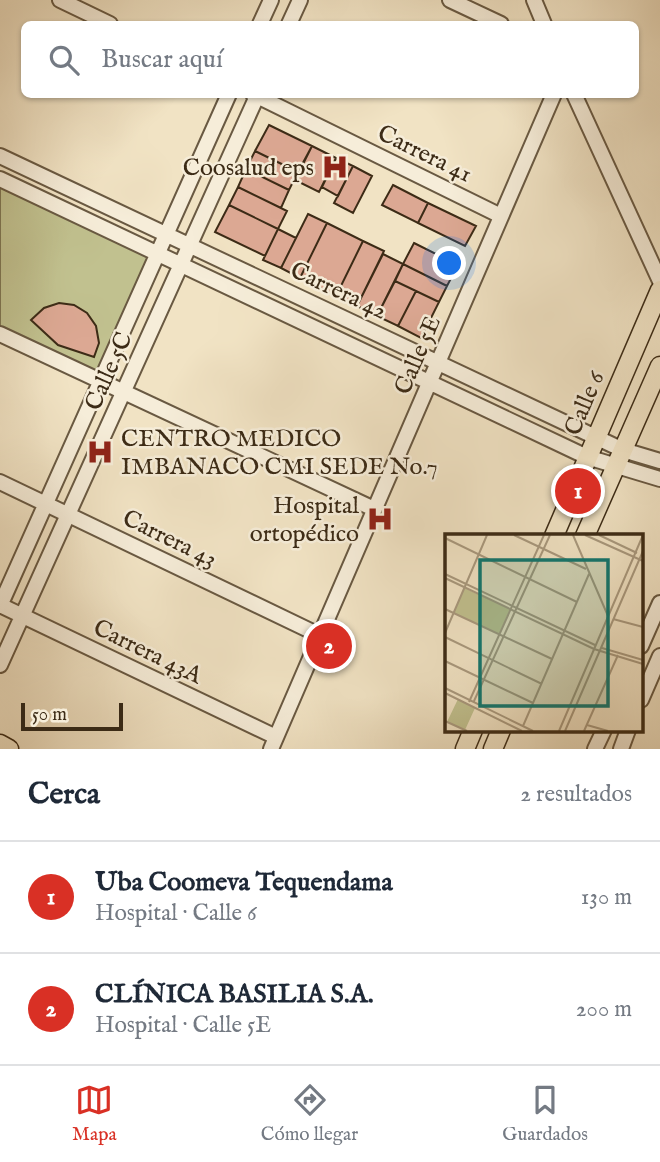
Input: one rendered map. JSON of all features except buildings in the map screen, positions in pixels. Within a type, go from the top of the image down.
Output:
[{"type":"main road","name":"Calle 6","points":[[555,534],[660,289]]},
{"type":"main road","points":[[642,331],[660,319]]},
{"type":"main road","points":[[586,534],[660,366]]},
{"type":"main road","points":[[465,749],[472,732]]},
{"type":"main road","points":[[493,749],[500,732]]},
{"type":"main road","points":[[0,744],[9,749]]},
{"type":"street","points":[[60,0],[104,21]]},
{"type":"street","points":[[261,21],[271,0]]},
{"type":"street","points":[[290,21],[300,0]]},
{"type":"street","points":[[450,0],[495,21]]},
{"type":"street","points":[[534,0],[543,21]]},
{"type":"street","name":"Calle 5C","points":[[0,605],[227,98]]},
{"type":"street","name":"Calle 5C","points":[[0,665],[255,98]]},
{"type":"street","name":"Carrera 41","points":[[262,98],[502,216]]},
{"type":"street","name":"Calle 5E","points":[[273,743],[552,98]]},
{"type":"street","points":[[576,98],[660,281]]},
{"type":"street","name":"Carrera 42","points":[[0,156],[623,450],[660,461]]},
{"type":"street","name":"Carrera 42","points":[[0,179],[587,457],[660,479]]},
{"type":"street","points":[[0,334],[374,509]]},
{"type":"street","name":"Carrera 43","points":[[0,482],[320,635]]},
{"type":"street","points":[[642,644],[660,603]]},
{"type":"street","name":"Carrera 43A","points":[[0,605],[273,743]]},
{"type":"street","points":[[642,698],[660,656]]},
{"type":"street","points":[[595,749],[603,732]]},
{"type":"street","points":[[621,749],[627,732]]},
{"type":"green space","points":[[0,179],[157,254],[100,381],[0,334]]},
{"type":"place","name":"Coosalud eps","points":[[335,167]]},
{"type":"place","name":"CENTRO MEDICO IMBANACO CMI SEDE No.7","points":[[100,452]]},
{"type":"place","name":"Uba Coomeva Tequendama","points":[[578,491]]},
{"type":"place","name":"Hospital ortopédico","points":[[380,519]]},
{"type":"place","name":"CLÍNICA BASILIA S.A.","points":[[329,646]]}]
